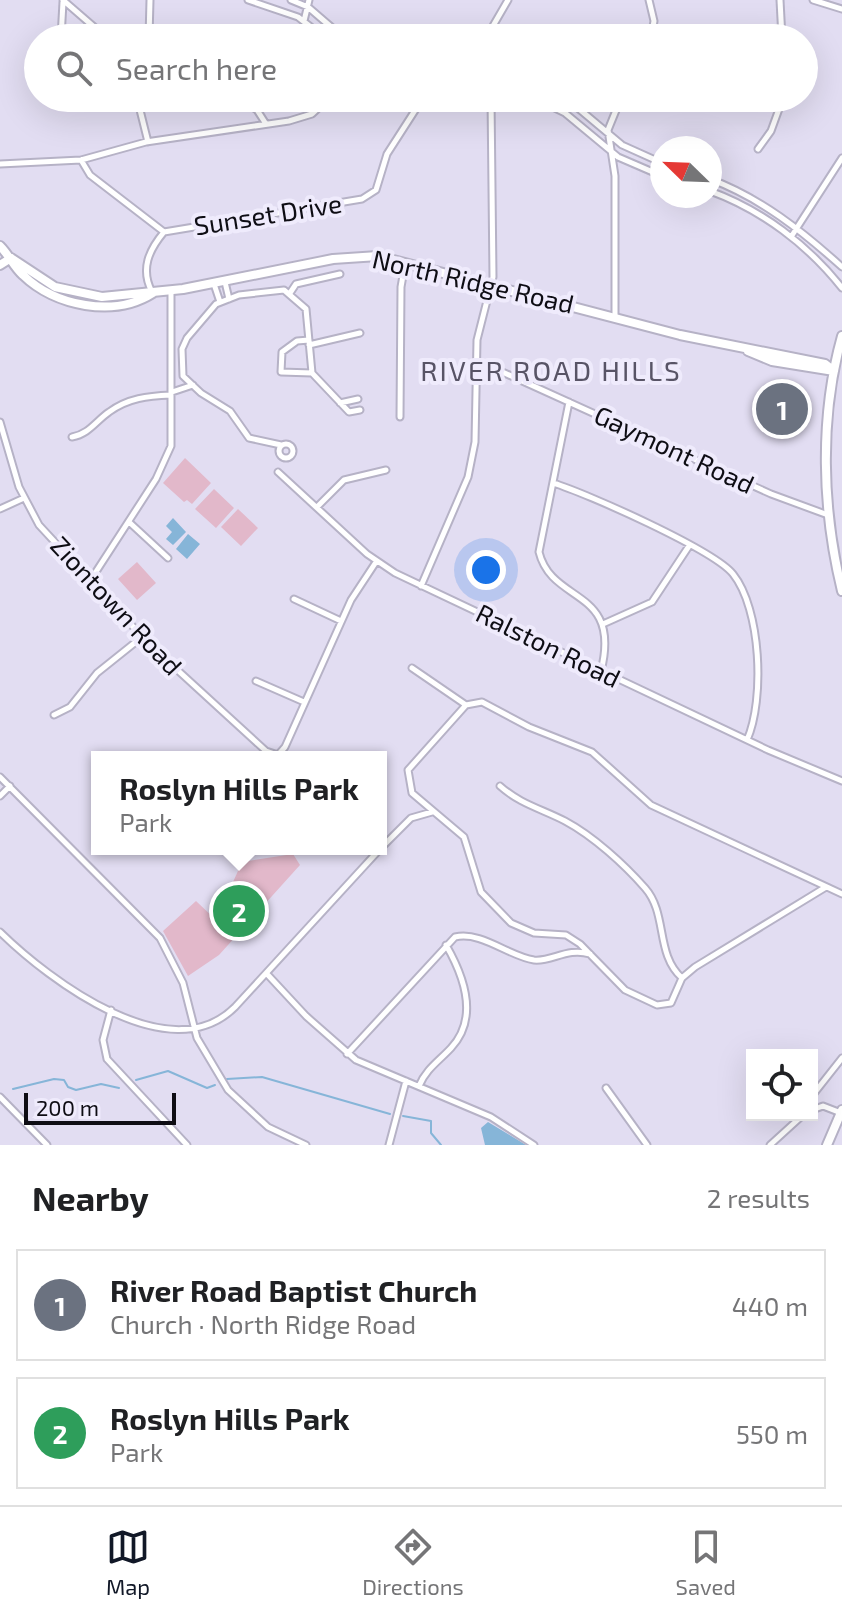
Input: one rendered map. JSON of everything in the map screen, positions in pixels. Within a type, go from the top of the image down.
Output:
[{"type":"main road","name":"North Ridge Road","points":[[0,246],[11,258],[48,283],[77,294],[102,297],[214,284],[360,255],[406,263],[743,349],[772,361],[838,372]]},
{"type":"main road","points":[[0,265],[11,258]]},
{"type":"main road","points":[[842,336],[827,453],[828,515],[842,591]]},
{"type":"main road","points":[[827,1145],[841,1112]]},
{"type":"street","points":[[149,24],[150,0]]},
{"type":"street","points":[[248,0],[308,24]]},
{"type":"street","points":[[291,0],[308,3],[330,24]]},
{"type":"street","points":[[494,24],[508,0]]},
{"type":"street","points":[[649,0],[652,24]]},
{"type":"street","points":[[780,0],[781,24]]},
{"type":"street","points":[[813,0],[842,9]]},
{"type":"street","points":[[63,1],[88,24]]},
{"type":"street","points":[[62,24],[63,1]]},
{"type":"street","points":[[304,21],[308,3]]},
{"type":"street","points":[[140,112],[148,142]]},
{"type":"street","points":[[258,112],[266,124]]},
{"type":"street","points":[[0,164],[81,160],[148,142],[304,118],[312,112]]},
{"type":"street","name":"Sunset Drive","points":[[81,160],[90,175],[164,232],[368,197],[378,186],[387,154],[414,112]]},
{"type":"street","points":[[421,586],[470,469],[476,430],[477,340],[491,285],[491,112]]},
{"type":"street","points":[[563,112],[613,154],[650,171]]},
{"type":"street","points":[[582,112],[610,136],[650,158]]},
{"type":"street","points":[[615,112],[608,130],[615,171],[615,317]]},
{"type":"street","points":[[758,149],[771,131],[778,112]]},
{"type":"street","points":[[791,237],[842,158]]},
{"type":"street","points":[[615,171],[628,162]]},
{"type":"street","points":[[722,184],[756,200],[798,228],[842,267]]},
{"type":"street","points":[[722,196],[791,237],[818,260],[842,288]]},
{"type":"street","points":[[153,293],[148,281],[147,260],[164,232]]},
{"type":"street","points":[[400,417],[401,287],[406,263]]},
{"type":"street","points":[[290,293],[296,284],[340,274]]},
{"type":"street","points":[[225,282],[229,299]]},
{"type":"street","points":[[214,284],[220,302]]},
{"type":"street","points":[[281,445],[249,438],[230,411],[183,376],[182,349],[187,338],[220,302],[273,289],[290,293],[306,309],[312,373],[349,412],[360,410]]},
{"type":"street","points":[[90,581],[169,456],[171,291]]},
{"type":"street","points":[[312,373],[281,372],[282,352],[297,341],[309,343],[360,333]]},
{"type":"street","name":"Gaymont Road","points":[[477,364],[569,402],[771,494],[828,515]]},
{"type":"street","points":[[72,437],[85,434],[123,403],[171,394],[193,385]]},
{"type":"street","points":[[340,403],[358,399]]},
{"type":"street","points":[[569,402],[540,556],[548,570],[586,600],[603,624],[606,637],[601,671]]},
{"type":"street","name":"Ziontown Road","points":[[0,422],[24,498],[39,525],[142,637],[266,751]]},
{"type":"street","points":[[317,507],[344,480],[386,470]]},
{"type":"street","name":"Ralston Road","points":[[278,472],[376,562],[747,740],[842,781]]},
{"type":"street","points":[[553,483],[689,546],[728,568],[744,596],[758,659],[755,701],[747,740]]},
{"type":"street","points":[[0,509],[24,498]]},
{"type":"street","points":[[129,522],[168,558]]},
{"type":"street","points":[[603,624],[652,602],[689,546]]},
{"type":"street","points":[[282,751],[341,621],[376,562]]},
{"type":"street","points":[[294,599],[341,621]]},
{"type":"street","points":[[54,715],[70,707],[97,673],[142,637]]},
{"type":"street","points":[[412,668],[466,705]]},
{"type":"street","points":[[256,681],[304,702]]},
{"type":"street","points":[[826,887],[682,978],[673,1000],[657,1005],[620,987],[591,954],[566,935],[534,933],[511,923],[481,892],[464,837],[412,793],[408,770],[466,705],[482,702],[529,727],[592,752],[651,805],[842,894]]},
{"type":"street","points":[[0,777],[152,927],[177,970],[194,1029],[216,1073],[235,1098],[268,1127],[306,1145]]},
{"type":"street","points":[[0,796],[10,786]]},
{"type":"street","points":[[500,786],[524,804],[578,829],[644,888],[656,908],[667,958],[682,978]]},
{"type":"street","points":[[387,843],[411,818],[433,812]]},
{"type":"street","points":[[0,932],[53,979],[111,1010],[154,1025],[194,1029],[226,1017],[376,855]]},
{"type":"street","points":[[347,1054],[455,937],[463,935],[536,960],[563,952],[591,954]]},
{"type":"street","points":[[419,1086],[428,1070],[457,1041],[469,1016],[466,993],[446,945]]},
{"type":"street","points":[[267,974],[347,1054],[501,1122],[534,1145]]},
{"type":"street","points":[[111,1010],[103,1040],[107,1059],[187,1145]]},
{"type":"street","points":[[818,1088],[842,1058]]},
{"type":"street","points":[[389,1145],[406,1081]]},
{"type":"street","points":[[606,1088],[647,1145]]},
{"type":"street","points":[[0,1097],[47,1145]]},
{"type":"street","points":[[818,1108],[823,1106],[841,1112]]},
{"type":"street","points":[[770,1145],[796,1121]]},
{"type":"shaded area","points":[[185,458],[211,483],[192,504],[187,500],[184,502],[163,483]]},
{"type":"shaded area","points":[[214,489],[234,508],[216,528],[195,509]]},
{"type":"shaded area","points":[[238,509],[258,528],[241,546],[221,527]]},
{"type":"shaded area","points":[[137,562],[156,583],[137,600],[118,579]]},
{"type":"shaded area","points":[[294,855],[300,865],[219,955],[188,976],[163,931],[196,901],[216,920],[242,862]]},
{"type":"water","points":[[173,518],[186,532],[173,545],[166,539],[172,532],[166,526]]},
{"type":"water","points":[[188,534],[200,544],[187,559],[176,549]]},
{"type":"water","points":[[488,1122],[526,1145],[485,1145],[481,1128]]},
{"type":"waterway","points":[[136,1080],[168,1071],[207,1088],[215,1085]]},
{"type":"waterway","points":[[227,1079],[262,1077],[390,1114]]},
{"type":"waterway","points":[[13,1089],[54,1079],[64,1080],[68,1087],[76,1090],[101,1084],[119,1088]]},
{"type":"waterway","points":[[403,1116],[431,1121],[431,1133],[441,1145]]},
{"type":"place","name":"River Road Baptist Church","points":[[782,409]]},
{"type":"place","name":"Roslyn Hills Park","points":[[239,911]]},
{"type":"district","name":"RIVER ROAD HILLS","points":[[551,371]]}]
